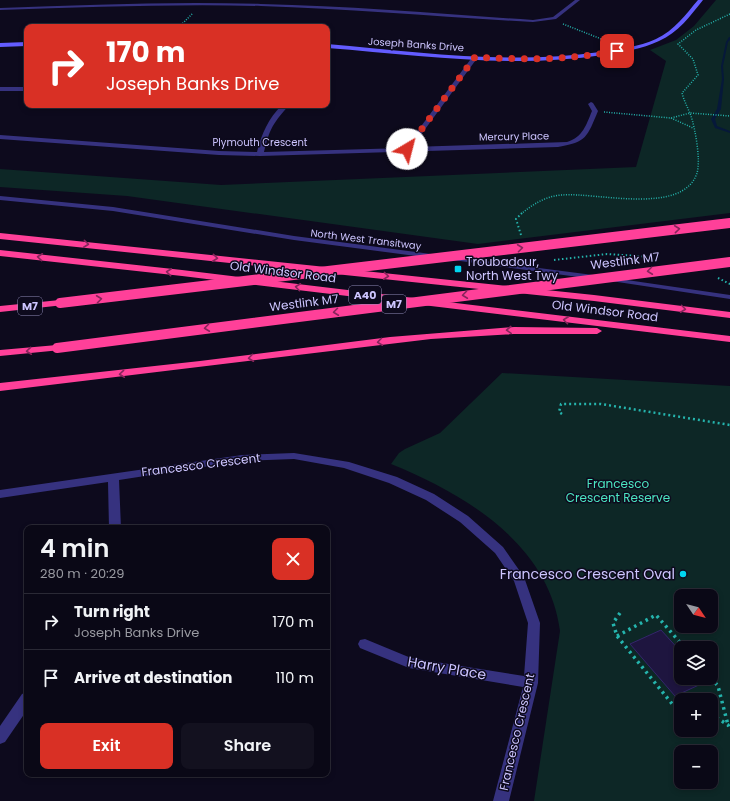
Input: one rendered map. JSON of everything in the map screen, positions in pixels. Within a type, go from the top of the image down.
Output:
[{"type":"highway","name":"M7","points":[[0,309],[730,223]]},
{"type":"highway","name":"Old Windsor Road","points":[[0,236],[586,298],[730,315]]},
{"type":"highway","name":"Old Windsor Road","points":[[0,253],[190,274],[730,340]]},
{"type":"highway","name":"Westlink M7","points":[[0,354],[730,262]]},
{"type":"highway","points":[[0,387],[204,364],[396,339],[524,329],[575,330],[730,340]]},
{"type":"street","points":[[84,6],[86,0]]},
{"type":"street","points":[[177,4],[184,0]]},
{"type":"street","points":[[0,9],[177,4],[260,5],[342,8],[527,20],[554,18],[578,0]]},
{"type":"street","name":"Joseph Banks Drive","points":[[330,46],[475,57],[544,59],[593,55],[627,49],[664,38],[682,22],[701,0]]},
{"type":"street","points":[[0,45],[24,44]]},
{"type":"street","points":[[407,149],[475,57]]},
{"type":"street","points":[[0,89],[24,89]]},
{"type":"street","points":[[592,104],[595,111]]},
{"type":"street","points":[[260,154],[268,125],[283,108]]},
{"type":"street","name":"Mercury Place","points":[[407,149],[558,145],[576,142],[583,138],[595,111]]},
{"type":"street","name":"Plymouth Crescent","points":[[0,137],[219,153],[260,154],[407,149]]},
{"type":"street","name":"Francesco Crescent","points":[[0,494],[242,458],[294,456],[345,465],[393,480],[430,497],[464,519],[499,550],[520,580],[534,623],[531,682],[501,801]]},
{"type":"street","points":[[113,476],[115,525]]},
{"type":"street","name":"Harry Place","points":[[365,644],[409,663],[531,682]]},
{"type":"street","points":[[0,738],[24,702]]},
{"type":"lane","name":"North West Transitway","points":[[0,198],[113,209],[294,238],[566,273],[730,297]]},
{"type":"path","points":[[522,237],[516,219],[528,207],[542,200],[561,195],[582,194],[643,199],[665,196],[683,190],[693,181],[697,172],[697,150],[690,113],[682,93],[698,75],[697,65],[693,58],[681,49],[678,44],[685,36],[730,14]]},
{"type":"path","points":[[550,19],[611,43]]},
{"type":"path","points":[[595,111],[671,118],[693,128]]},
{"type":"path","points":[[671,118],[690,113],[708,113],[730,116]]},
{"type":"path","points":[[562,414],[559,412],[561,404],[601,404],[730,424]]},
{"type":"path","points":[[620,613],[613,623],[617,636],[674,705]]},
{"type":"path","points":[[617,636],[656,615],[679,641]]},
{"type":"path","points":[[717,685],[729,727]]},
{"type":"path","points":[[718,719],[729,727]]},
{"type":"green space","points":[[716,0],[730,0],[730,213],[478,244],[127,196],[0,187],[0,169],[221,185],[636,167],[666,61],[650,50],[676,40],[694,26]]},
{"type":"green space","name":"Francesco Crescent Reserve","points":[[502,373],[730,386],[730,801],[534,801],[560,631],[553,600],[539,572],[521,548],[499,526],[474,507],[447,491],[419,476],[391,464],[399,453],[440,433]]},
{"type":"building","points":[[661,630],[674,644],[674,685],[699,685],[682,693],[674,693],[674,695],[630,644]]},
{"type":"waterway","points":[[730,38],[727,42],[722,66],[723,79],[719,109],[713,119],[716,127],[730,132]]},
{"type":"place","name":"Troubadour, North West Twy","points":[[458,269]]},
{"type":"place","name":"Francesco Crescent Oval","points":[[683,574]]},
{"type":"route","points":[[407,149],[475,57],[544,59],[578,57],[617,51]]}]
